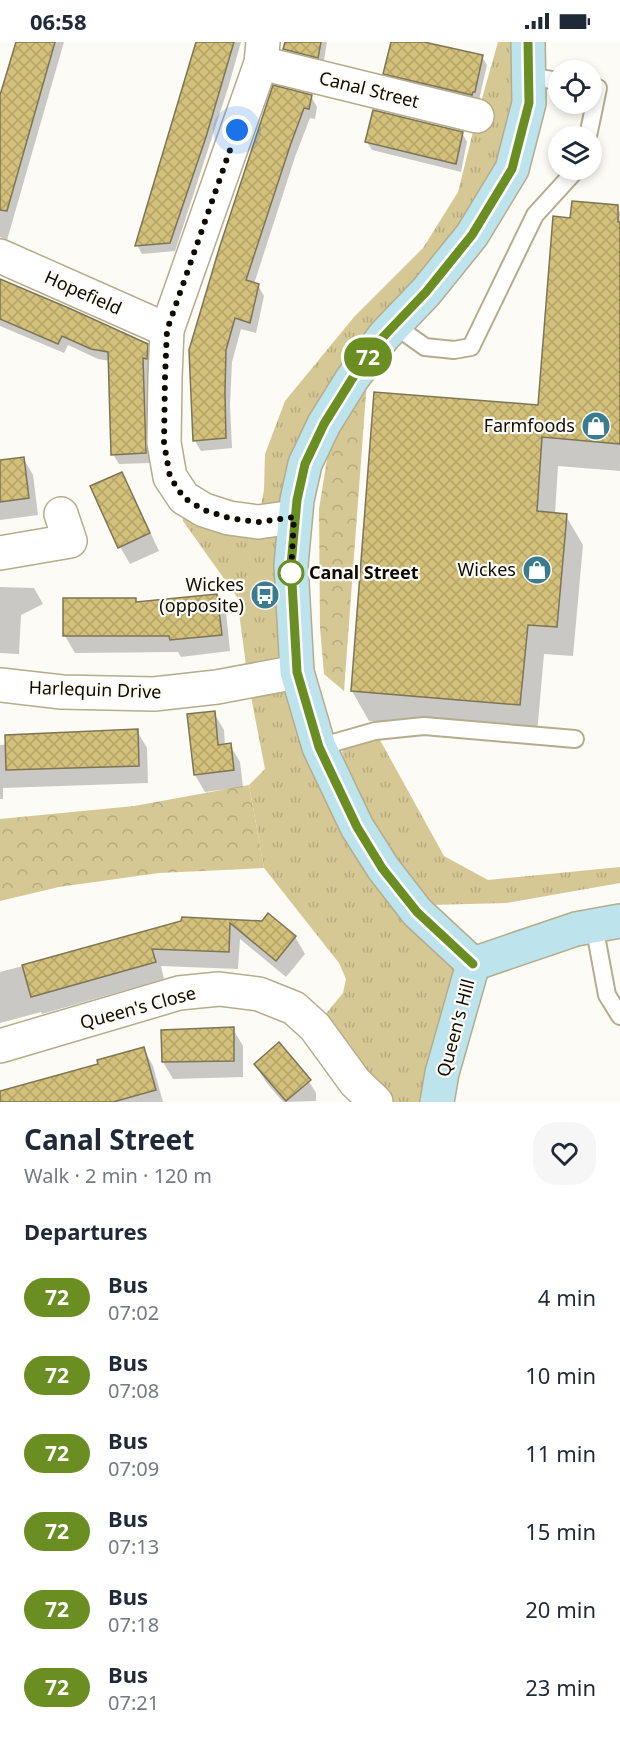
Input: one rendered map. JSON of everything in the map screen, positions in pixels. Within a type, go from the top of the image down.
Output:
[{"type":"street","points":[[473,964],[417,912],[382,868],[357,827],[319,747],[297,672],[291,565],[294,517],[305,464],[324,424],[352,379],[384,336],[426,292],[472,235],[512,169],[529,103],[543,78],[528,42]]},
{"type":"street","points":[[262,52],[167,330],[164,443],[170,477],[184,498],[204,510],[229,518],[258,522],[294,517]]},
{"type":"street","name":"Canal Street","points":[[262,52],[477,116]]},
{"type":"street","name":"Hopefield","points":[[0,256],[167,330]]},
{"type":"street","points":[[0,553],[70,541],[61,514]]},
{"type":"street","name":"Harlequin Drive","points":[[0,685],[62,692],[154,694],[217,687],[297,672]]},
{"type":"street","name":"Queen's Hill","points":[[437,1102],[473,964],[576,929],[607,923]]},
{"type":"street","name":"Queen's Close","points":[[0,1046],[179,993],[219,989],[259,994],[294,1008],[315,1027],[355,1082],[376,1102]]},
{"type":"lane","points":[[394,325],[425,347],[454,350],[471,347],[535,215],[567,180]]},
{"type":"lane","points":[[319,747],[375,731],[424,726],[575,739]]},
{"type":"lane","points":[[607,923],[607,995],[620,1016]]},
{"type":"green space","points":[[498,42],[528,42],[512,169],[324,424],[291,565],[333,777],[473,964],[437,1102],[376,1102],[315,1027],[343,993],[346,979],[339,963],[264,868],[249,785],[265,769],[248,681],[237,597],[183,521],[184,498],[258,521],[264,490],[265,454],[285,401],[354,317],[423,248],[458,192]]},
{"type":"green space","points":[[367,380],[344,691],[324,674],[320,628],[319,509],[329,447]]},
{"type":"green space","points":[[375,731],[444,856],[488,880],[620,867],[620,883],[507,903],[430,905],[389,852],[351,783],[342,752],[351,738]]},
{"type":"green space","points":[[249,785],[264,868],[159,873],[59,887],[0,901],[0,819],[134,806]]},
{"type":"building","points":[[16,42],[55,42],[7,211],[0,210],[0,95]]},
{"type":"building","points":[[196,42],[234,42],[206,137],[170,243],[135,246]]},
{"type":"building","points":[[285,42],[321,42],[318,58],[283,49]]},
{"type":"building","points":[[391,42],[424,42],[483,55],[475,92],[472,95],[383,74]]},
{"type":"building","points":[[273,85],[312,95],[309,109],[304,108],[290,146],[246,280],[259,284],[250,323],[235,318],[226,350],[226,438],[193,441],[189,350],[219,249]]},
{"type":"building","points":[[373,110],[463,132],[456,164],[365,142]]},
{"type":"building","points":[[572,201],[618,205],[618,222],[620,222],[620,444],[542,437],[537,511],[567,514],[557,627],[528,625],[520,705],[351,691],[374,392],[538,405],[553,216],[570,218]]},
{"type":"building","points":[[0,279],[148,344],[147,359],[143,358],[146,453],[111,455],[108,352],[91,349],[62,336],[58,344],[0,319]]},
{"type":"building","points":[[24,457],[29,498],[0,502],[0,460]]},
{"type":"building","points":[[122,472],[150,533],[118,548],[90,486]]},
{"type":"building","points":[[217,594],[222,635],[170,640],[169,636],[63,636],[63,598],[136,598],[136,602]]},
{"type":"building","points":[[215,711],[218,745],[231,743],[234,770],[194,775],[187,714]]},
{"type":"building","points":[[138,729],[139,766],[6,770],[5,735]]},
{"type":"building","points":[[268,913],[296,936],[276,961],[230,923],[229,952],[152,949],[156,962],[31,997],[22,965],[181,921],[182,917],[262,921]]},
{"type":"building","points":[[234,1027],[234,1061],[162,1062],[161,1030]]},
{"type":"building","points":[[279,1042],[311,1080],[286,1101],[254,1064]]},
{"type":"building","points":[[144,1047],[156,1090],[113,1102],[0,1102],[0,1091],[98,1064],[97,1060]]},
{"type":"bus line","name":"72","points":[[473,964],[417,912],[382,868],[357,827],[319,747],[297,672],[291,565],[294,517],[305,464],[324,424],[352,379],[384,336],[426,292],[472,235],[512,169],[529,103],[528,42]]},
{"type":"place","name":"Farmfoods","points":[[596,426]]},
{"type":"place","name":"Wickes","points":[[537,570]]},
{"type":"place","name":"Canal Street","points":[[291,573]]},
{"type":"place","name":"Wickes (opposite)","points":[[265,595]]},
{"type":"route","points":[[237,130],[167,330],[164,443],[170,477],[184,498],[204,510],[229,518],[258,522],[294,517],[291,573]]}]
